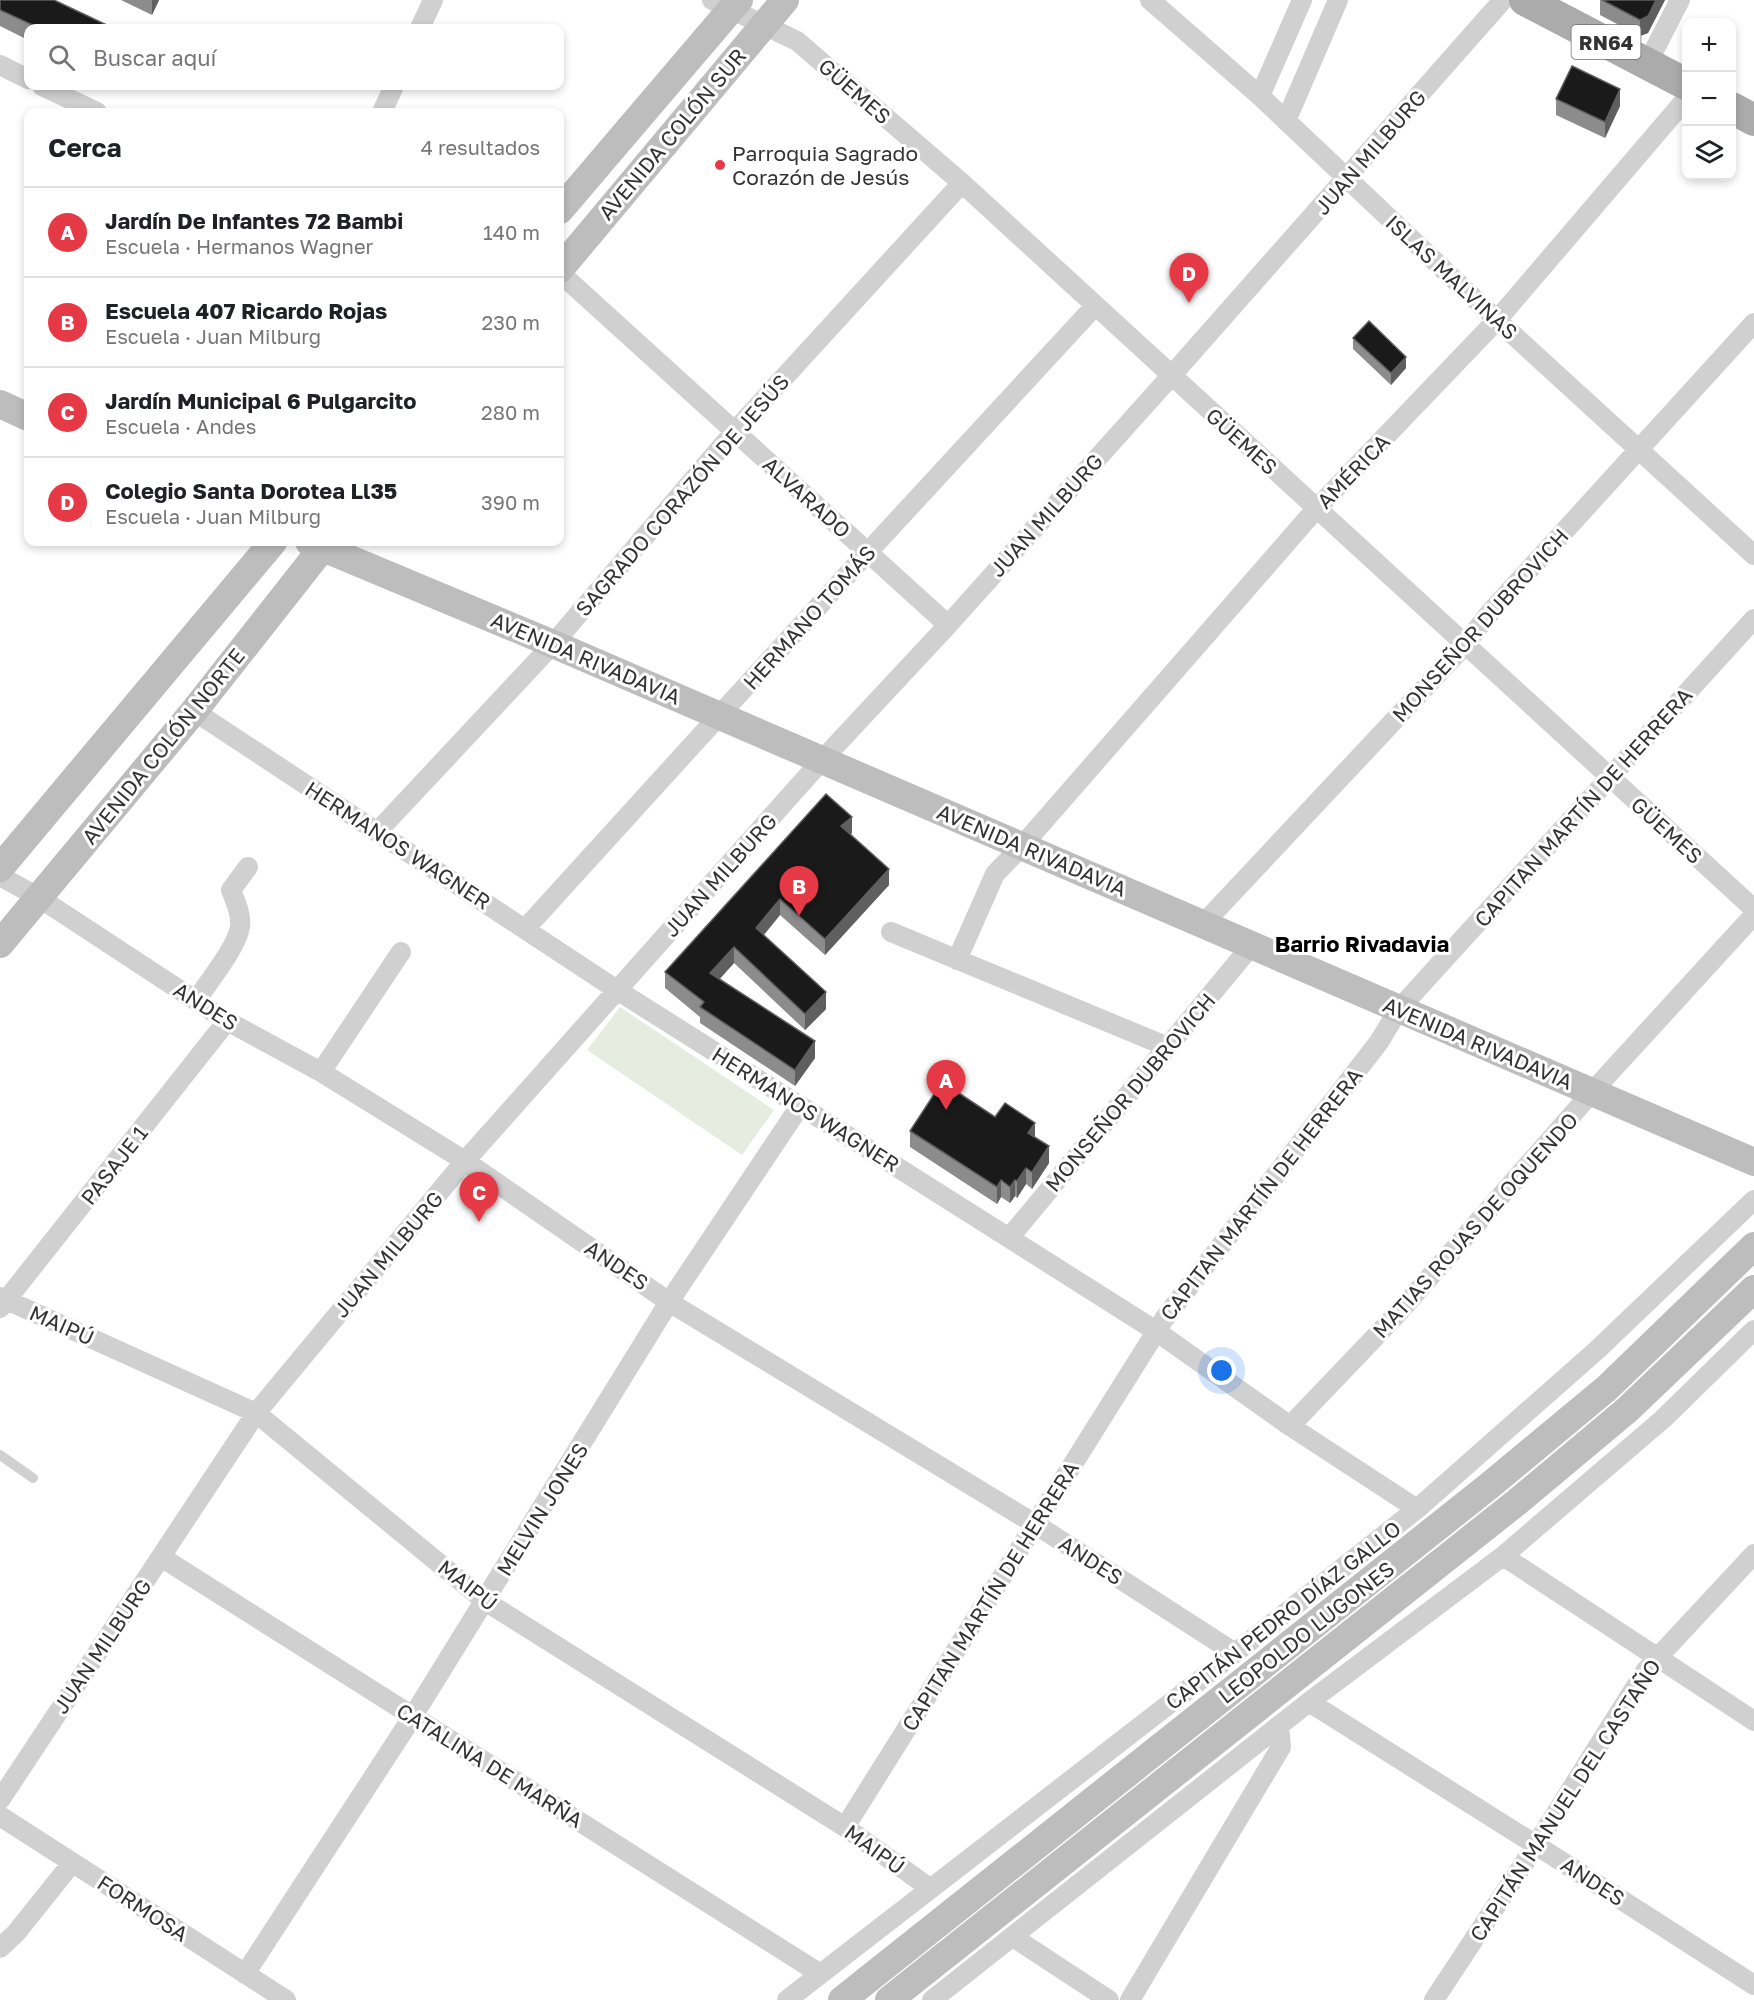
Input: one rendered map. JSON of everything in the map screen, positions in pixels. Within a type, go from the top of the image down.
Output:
[{"type":"main road","name":"AVENIDA COLÓN SUR","points":[[564,266],[785,0]]},
{"type":"main road","name":"RN64","points":[[1526,0],[1682,82]]},
{"type":"main road","name":"AVENIDA COLÓN SUR","points":[[564,205],[727,3]]},
{"type":"main road","points":[[1736,111],[1754,120]]},
{"type":"main road","points":[[0,404],[24,415]]},
{"type":"main road","points":[[0,868],[270,546]]},
{"type":"main road","name":"AVENIDA COLÓN NORTE","points":[[0,944],[194,711],[318,546]]},
{"type":"main road","name":"AVENIDA RIVADAVIA","points":[[327,546],[1754,1162]]},
{"type":"main road","name":"LEOPOLDO LUGONES","points":[[842,2000],[1498,1479],[1607,1388],[1754,1246]]},
{"type":"main road","name":"LEOPOLDO LUGONES","points":[[888,2000],[1526,1494],[1627,1410],[1754,1289]]},
{"type":"street","points":[[422,24],[433,0]]},
{"type":"street","name":"ISLAS MALVINAS","points":[[1150,0],[1260,96],[1497,320],[1754,555]]},
{"type":"street","points":[[1260,96],[1302,0]]},
{"type":"street","points":[[1286,121],[1338,0]]},
{"type":"street","name":"JUAN MILBURG","points":[[0,1800],[256,1413],[465,1161],[822,760],[948,625],[1171,376],[1503,0]]},
{"type":"street","points":[[1647,64],[1680,0]]},
{"type":"street","name":"GÜEMES","points":[[727,3],[797,41],[962,183],[1754,909]]},
{"type":"street","points":[[0,65],[24,77]]},
{"type":"street","points":[[51,90],[89,108]]},
{"type":"street","points":[[384,108],[392,90]]},
{"type":"street","name":"AMÉRICA","points":[[1022,846],[1316,509],[1497,320],[1682,104]]},
{"type":"street","name":"SAGRADO CORAZÓN DE JESÚS","points":[[377,832],[553,644],[734,432],[962,183]]},
{"type":"street","name":"ALVARADO","points":[[564,275],[948,625]]},
{"type":"street","name":"HERMANO TOMÁS","points":[[525,929],[1095,306]]},
{"type":"street","name":"MONSEÑOR DUBROVICH","points":[[1203,924],[1465,645],[1487,616],[1754,323]]},
{"type":"street","name":"CAPITAN MARTÍN DE HERRERA","points":[[845,1827],[1156,1331],[1379,1042],[1399,1009],[1754,619]]},
{"type":"street","name":"HERMANOS WAGNER","points":[[194,711],[617,990],[1156,1331],[1290,1426],[1417,1509]]},
{"type":"street","points":[[957,960],[995,874],[1022,846]]},
{"type":"street","points":[[196,1000],[236,940],[241,924],[231,890],[248,867]]},
{"type":"street","name":"ANDES","points":[[0,876],[38,897],[227,1021],[321,1072],[465,1161],[669,1302],[1035,1524],[1235,1653]]},
{"type":"street","name":"MATIAS ROJAS DE OQUENDO","points":[[1290,1426],[1400,1311],[1592,1092],[1754,915]]},
{"type":"street","points":[[891,932],[1167,1047]]},
{"type":"street","name":"MONSEÑOR DUBROVICH","points":[[1009,1238],[1252,945]]},
{"type":"street","points":[[321,1072],[400,952]]},
{"type":"street","name":"PASAJE 1","points":[[2,1302],[227,1021]]},
{"type":"street","name":"MELVIN JONES","points":[[245,1974],[413,1716],[669,1302],[800,1106]]},
{"type":"street","name":"CAPITÁN PEDRO DÍAZ GALLO","points":[[787,2000],[1417,1509],[1597,1350],[1754,1200]]},
{"type":"street","name":"MAIPÚ","points":[[2,1302],[256,1413],[485,1601],[845,1827],[931,1889]]},
{"type":"street","points":[[932,2000],[1309,1702],[1503,1556],[1663,1419],[1754,1330]]},
{"type":"street","name":"CAPITÁN MANUEL DEL CASTAÑO","points":[[1434,2000],[1536,1845],[1646,1670],[1754,1554]]},
{"type":"street","points":[[1503,1556],[1754,1721]]},
{"type":"street","name":"CATALINA DE MARÑA","points":[[161,1557],[819,1973]]},
{"type":"street","name":"ANDES","points":[[1309,1702],[1754,1985]]},
{"type":"street","points":[[1130,2000],[1281,1747],[1279,1726]]},
{"type":"street","name":"FORMOSA","points":[[0,1816],[286,2000]]},
{"type":"street","points":[[0,1948],[16,1933],[72,1863]]},
{"type":"street","points":[[1014,1937],[1109,2000]]},
{"type":"lane","points":[[0,1455],[33,1478]]},
{"type":"shaded area","points":[[620,1007],[774,1110],[742,1155],[587,1050]]},
{"type":"building","points":[[0,0],[54,0],[105,24],[30,24],[0,10]]},
{"type":"building","points":[[1602,0],[1656,0],[1648,16],[1640,20]]},
{"type":"building","points":[[1572,66],[1620,89],[1605,122],[1556,99]]},
{"type":"building","points":[[1369,321],[1406,357],[1391,373],[1353,338]]},
{"type":"building","points":[[826,794],[852,817],[841,826],[889,869],[825,939],[780,899],[756,928],[826,992],[805,1014],[734,947],[710,973],[815,1041],[795,1070],[700,1007],[704,1002],[665,972]]},
{"type":"building","points":[[942,1082],[995,1117],[1005,1103],[1035,1123],[1028,1133],[1049,1146],[1032,1172],[1026,1168],[1010,1187],[1001,1180],[997,1187],[910,1131]]},
{"type":"place","name":"Parroquia Sagrado Corazón de Jesús","points":[[720,165]]},
{"type":"place","name":"Colegio Santa Dorotea Ll35","points":[[1189,303]]},
{"type":"place","name":"Escuela 407 Ricardo Rojas","points":[[799,916]]},
{"type":"place","name":"Jardín De Infantes 72 Bambi","points":[[946,1110]]},
{"type":"place","name":"Jardín Municipal 6 Pulgarcito","points":[[479,1222]]},
{"type":"district","name":"Barrio Rivadavia","points":[[1362,943]]}]
